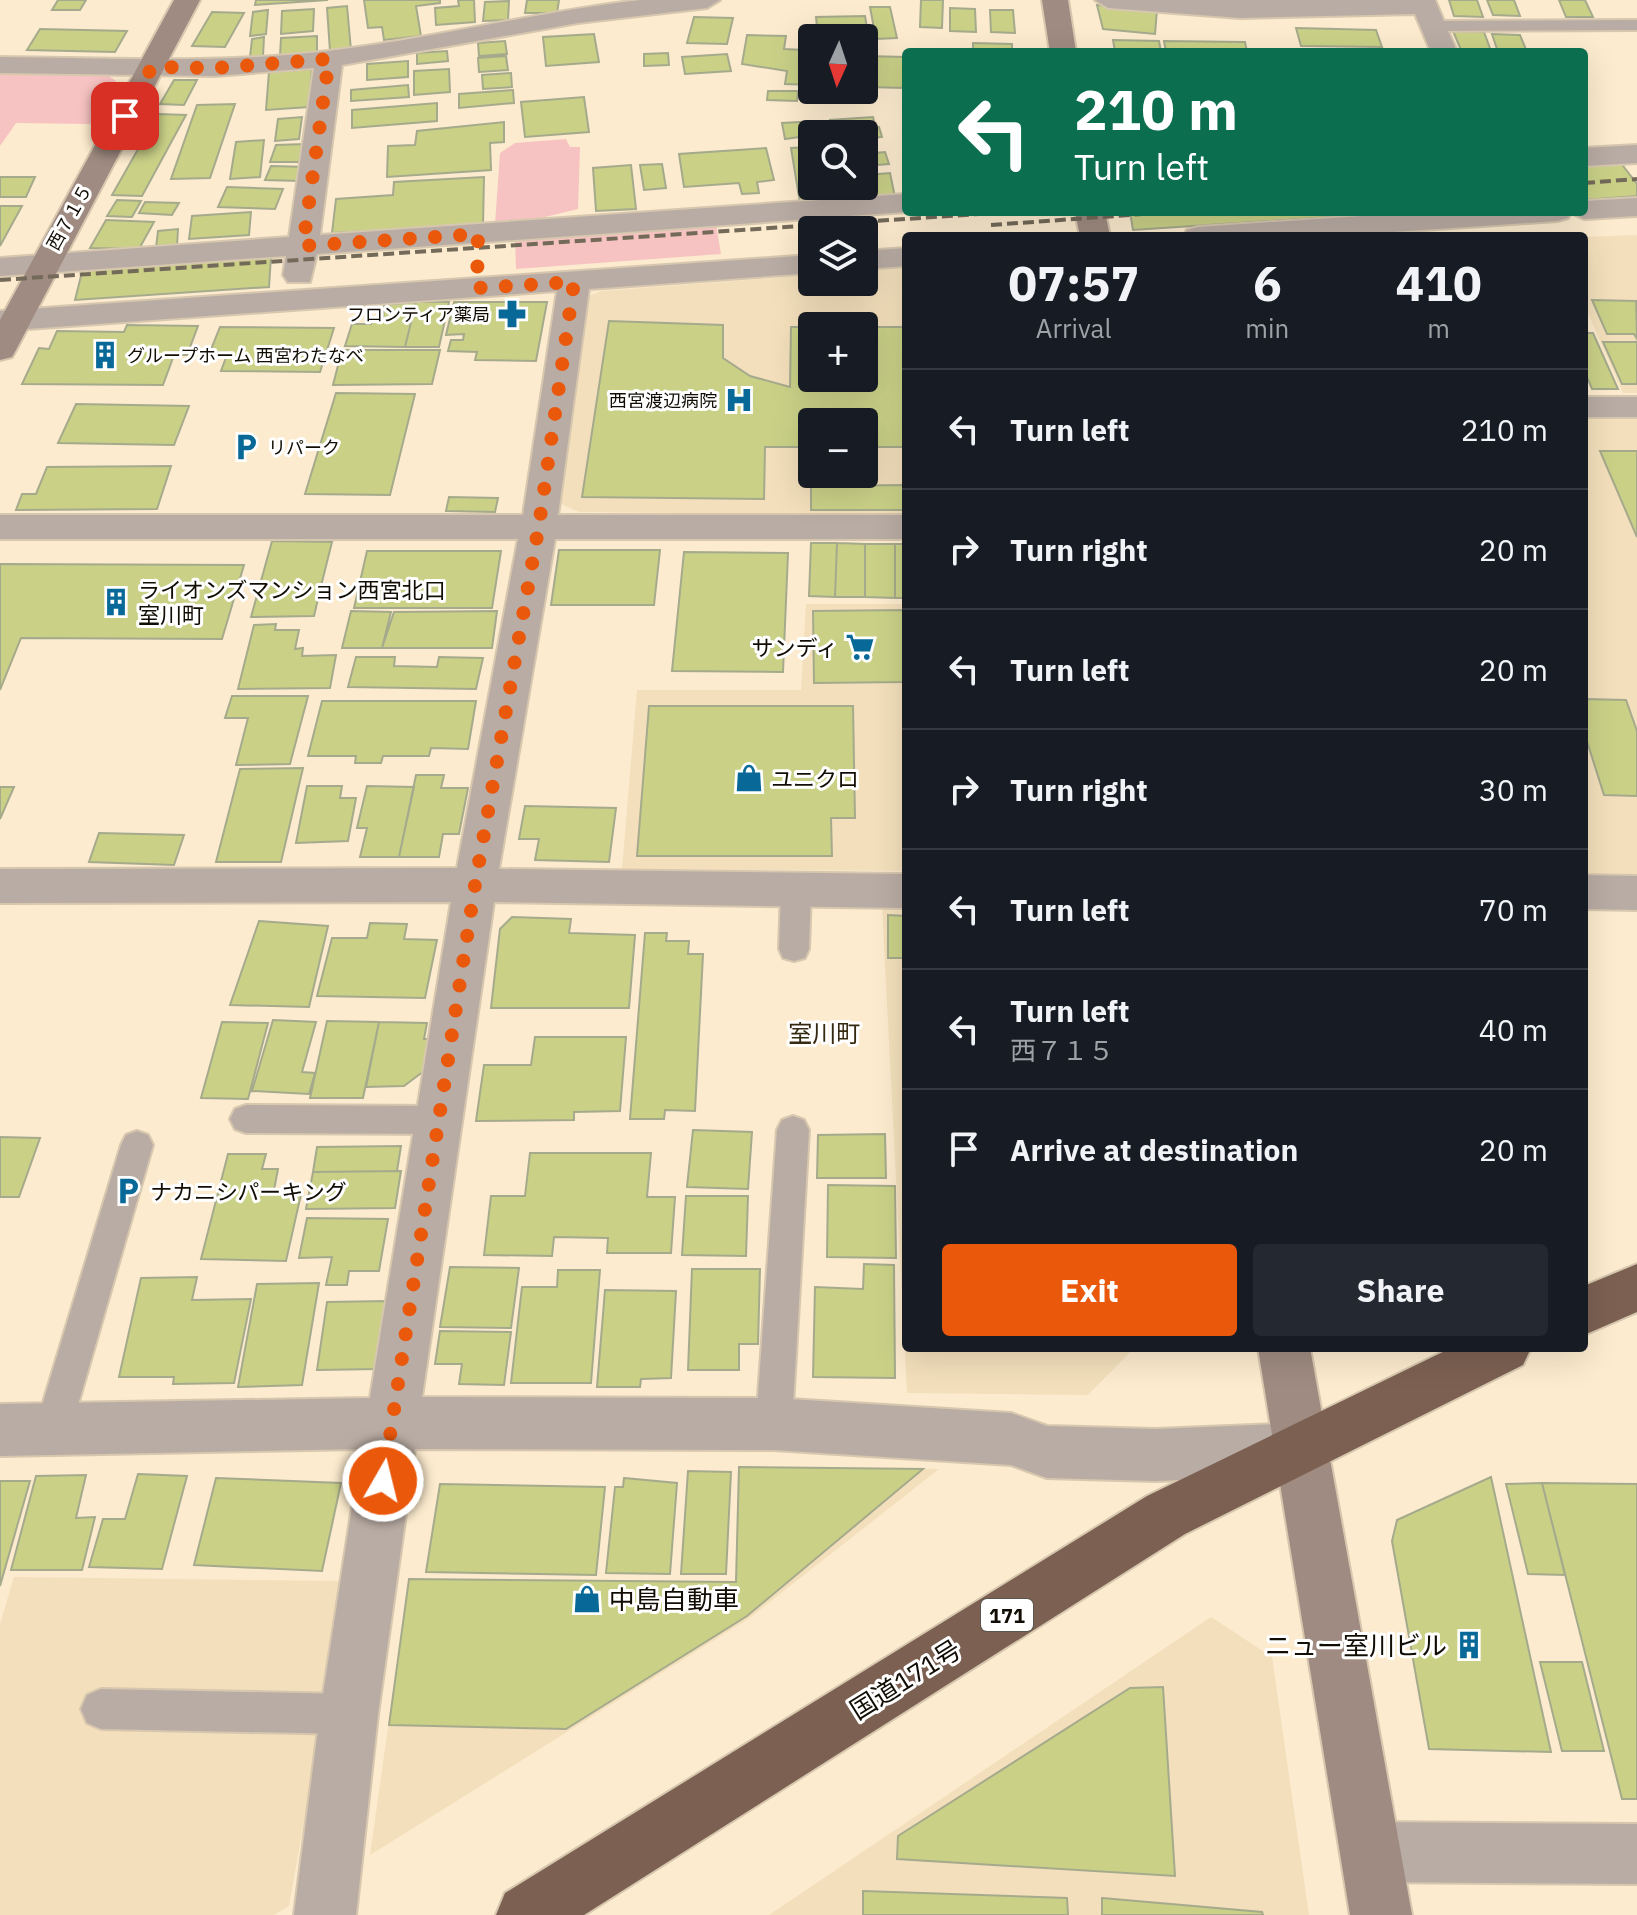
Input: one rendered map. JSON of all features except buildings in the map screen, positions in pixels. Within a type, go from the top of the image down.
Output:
[{"type":"highway","points":[[1588,1309],[1637,1287]]},
{"type":"highway","name":"国道171号","points":[[527,1915],[1166,1515],[1497,1352]]},
{"type":"street","name":"西７１５","points":[[0,350],[7,321],[43,264],[187,0]]},
{"type":"street","points":[[0,65],[215,68],[329,59],[578,8],[707,0]]},
{"type":"street","points":[[1055,0],[1062,48]]},
{"type":"street","points":[[1108,0],[1240,10],[1427,11],[1442,48]]},
{"type":"street","points":[[297,301],[329,59]]},
{"type":"street","points":[[1588,157],[1637,154]]},
{"type":"street","points":[[0,267],[902,203]]},
{"type":"street","points":[[1588,210],[1637,207]]},
{"type":"street","points":[[1258,232],[1497,216]]},
{"type":"street","points":[[477,288],[478,234]]},
{"type":"street","points":[[878,259],[902,257]]},
{"type":"street","points":[[7,321],[798,265]]},
{"type":"street","points":[[325,1915],[349,1714],[392,1423],[475,885],[539,525],[574,282]]},
{"type":"street","points":[[1588,407],[1637,407]]},
{"type":"street","points":[[0,527],[902,527]]},
{"type":"street","points":[[0,886],[475,885],[902,891]]},
{"type":"street","points":[[1588,892],[1637,893]]},
{"type":"street","points":[[1285,1352],[1381,1915]]},
{"type":"street","points":[[0,1430],[392,1423],[774,1424],[1011,1439],[1047,1452],[1156,1455],[1301,1449]]},
{"type":"street","points":[[1370,1852],[1637,1854]]},
{"type":"lane","points":[[1427,11],[1637,25]]},
{"type":"lane","points":[[794,949],[796,891]]},
{"type":"lane","points":[[246,1119],[440,1120]]},
{"type":"lane","points":[[774,1424],[793,1130]]},
{"type":"lane","points":[[53,1429],[137,1145]]},
{"type":"lane","points":[[101,1709],[349,1714]]},
{"type":"shaded area","points":[[0,71],[103,72],[116,81],[90,124],[16,123],[0,146]]},
{"type":"shaded area","points":[[566,139],[570,147],[580,147],[578,209],[529,221],[495,224],[500,153],[515,143]]},
{"type":"shaded area","points":[[716,224],[721,254],[516,269],[515,239]]},
{"type":"shaded area","points":[[1637,235],[1637,393],[1623,393],[1588,313],[1588,237]]},
{"type":"shaded area","name":"西宮渡辺病院","points":[[902,268],[902,515],[579,512],[559,503],[584,298],[601,291],[798,276],[798,296],[878,296],[878,270]]},
{"type":"shaded area","points":[[1588,417],[1637,418],[1637,874],[1588,873]]},
{"type":"shaded area","points":[[806,604],[902,604],[902,871],[622,869],[637,690],[801,690]]},
{"type":"shaded area","points":[[882,905],[902,905],[902,1295]]},
{"type":"shaded area","points":[[905,1352],[1130,1352],[1088,1395],[907,1393]]},
{"type":"shaded area","name":"中島自動車","points":[[739,1467],[939,1469],[748,1619],[370,1855],[409,1579],[735,1581]]},
{"type":"shaded area","points":[[14,1577],[347,1581],[289,1906],[274,1915],[0,1915],[0,1624]]},
{"type":"shaded area","points":[[1211,1617],[1272,1657],[1309,1915],[769,1915]]},
{"type":"railway","points":[[1588,183],[1637,179]]},
{"type":"railway","points":[[0,280],[950,216]]},
{"type":"railway","points":[[991,225],[1116,216]]},
{"type":"place","name":"フロンティア薬局","points":[[512,314]]},
{"type":"place","name":"グループホーム 西宮わたなべ","points":[[105,355]]},
{"type":"place","name":"西宮渡辺病院","points":[[739,400]]},
{"type":"place","name":"リパーク","points":[[246,447]]},
{"type":"place","name":"ライオンズマンション西宮北口 室川町","points":[[116,602]]},
{"type":"place","name":"サンディ","points":[[860,647]]},
{"type":"place","name":"ユニクロ","points":[[749,778]]},
{"type":"place","name":"ナカニシパーキング","points":[[128,1191]]},
{"type":"place","name":"中島自動車","points":[[587,1599]]},
{"type":"place","name":"ニュー室川ビル","points":[[1469,1645]]},
{"type":"district","name":"室川町","points":[[824,1033]]},
{"type":"route","points":[[125,116],[152,67],[215,68],[329,59],[303,246],[478,234],[477,288],[574,282],[539,525],[475,885],[383,1481]]}]
